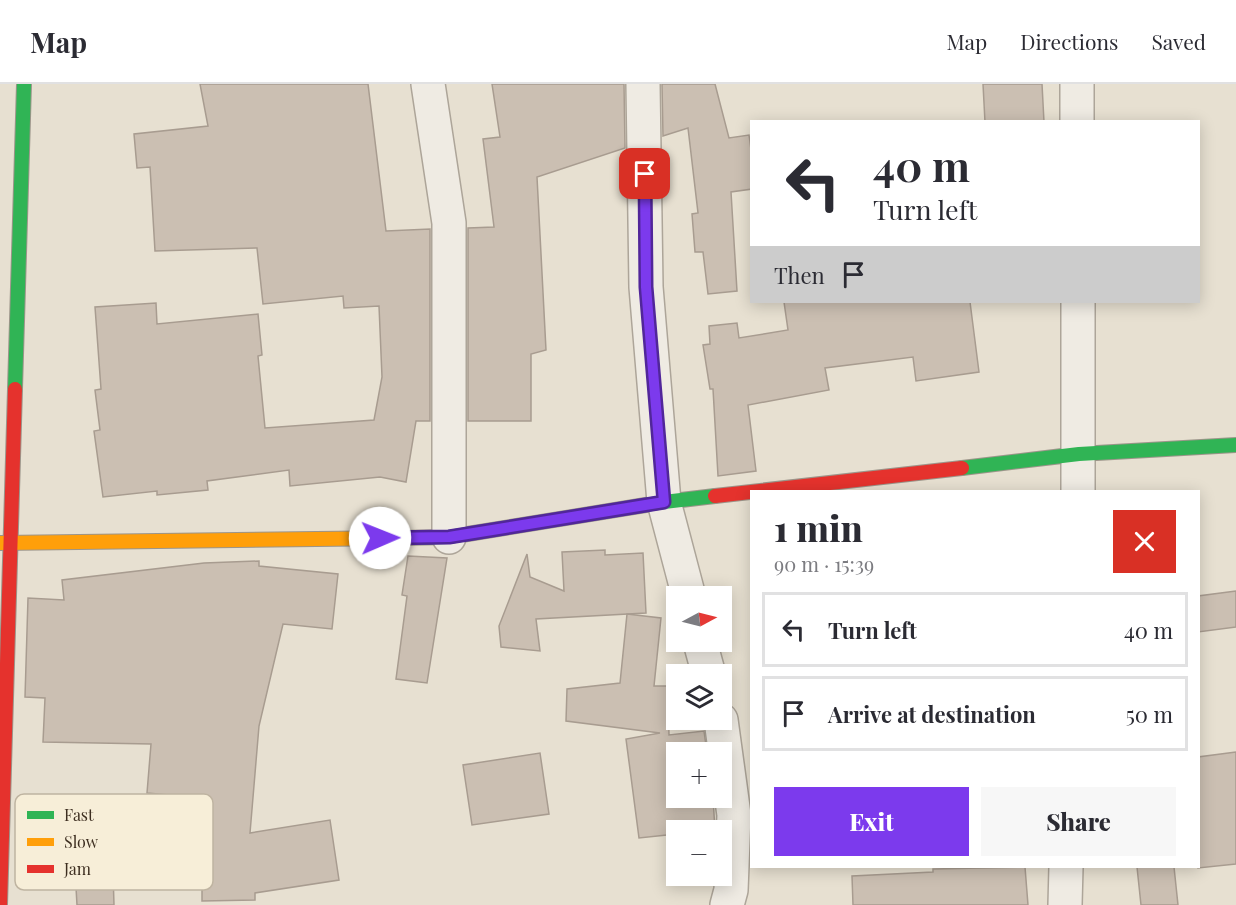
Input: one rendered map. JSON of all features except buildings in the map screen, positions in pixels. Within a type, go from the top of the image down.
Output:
[{"type":"street","points":[[0,905],[5,543],[24,84]]},
{"type":"street","points":[[428,84],[449,223],[449,537]]},
{"type":"street","points":[[643,84],[646,287],[664,502],[686,586]]},
{"type":"street","points":[[1077,84],[1077,120]]},
{"type":"street","points":[[1078,303],[1078,490]]},
{"type":"street","points":[[768,490],[1079,454],[1236,445]]},
{"type":"street","points":[[5,543],[449,537],[664,502],[750,492]]},
{"type":"street","points":[[722,730],[734,815],[731,890],[727,905]]},
{"type":"street","points":[[1065,905],[1066,868]]},
{"type":"traffic: fast","points":[[15,389],[24,84]]},
{"type":"traffic: fast","points":[[962,468],[1079,454],[1236,445]]},
{"type":"traffic: fast","points":[[400,538],[449,537],[664,502],[715,496]]},
{"type":"traffic: slow","points":[[0,543],[400,538]]},
{"type":"traffic: jam","points":[[0,905],[15,389]]},
{"type":"traffic: jam","points":[[768,490],[962,468]]},
{"type":"traffic: jam","points":[[715,496],[750,492]]},
{"type":"route","points":[[380,538],[449,537],[664,502],[646,287],[645,174]]}]
